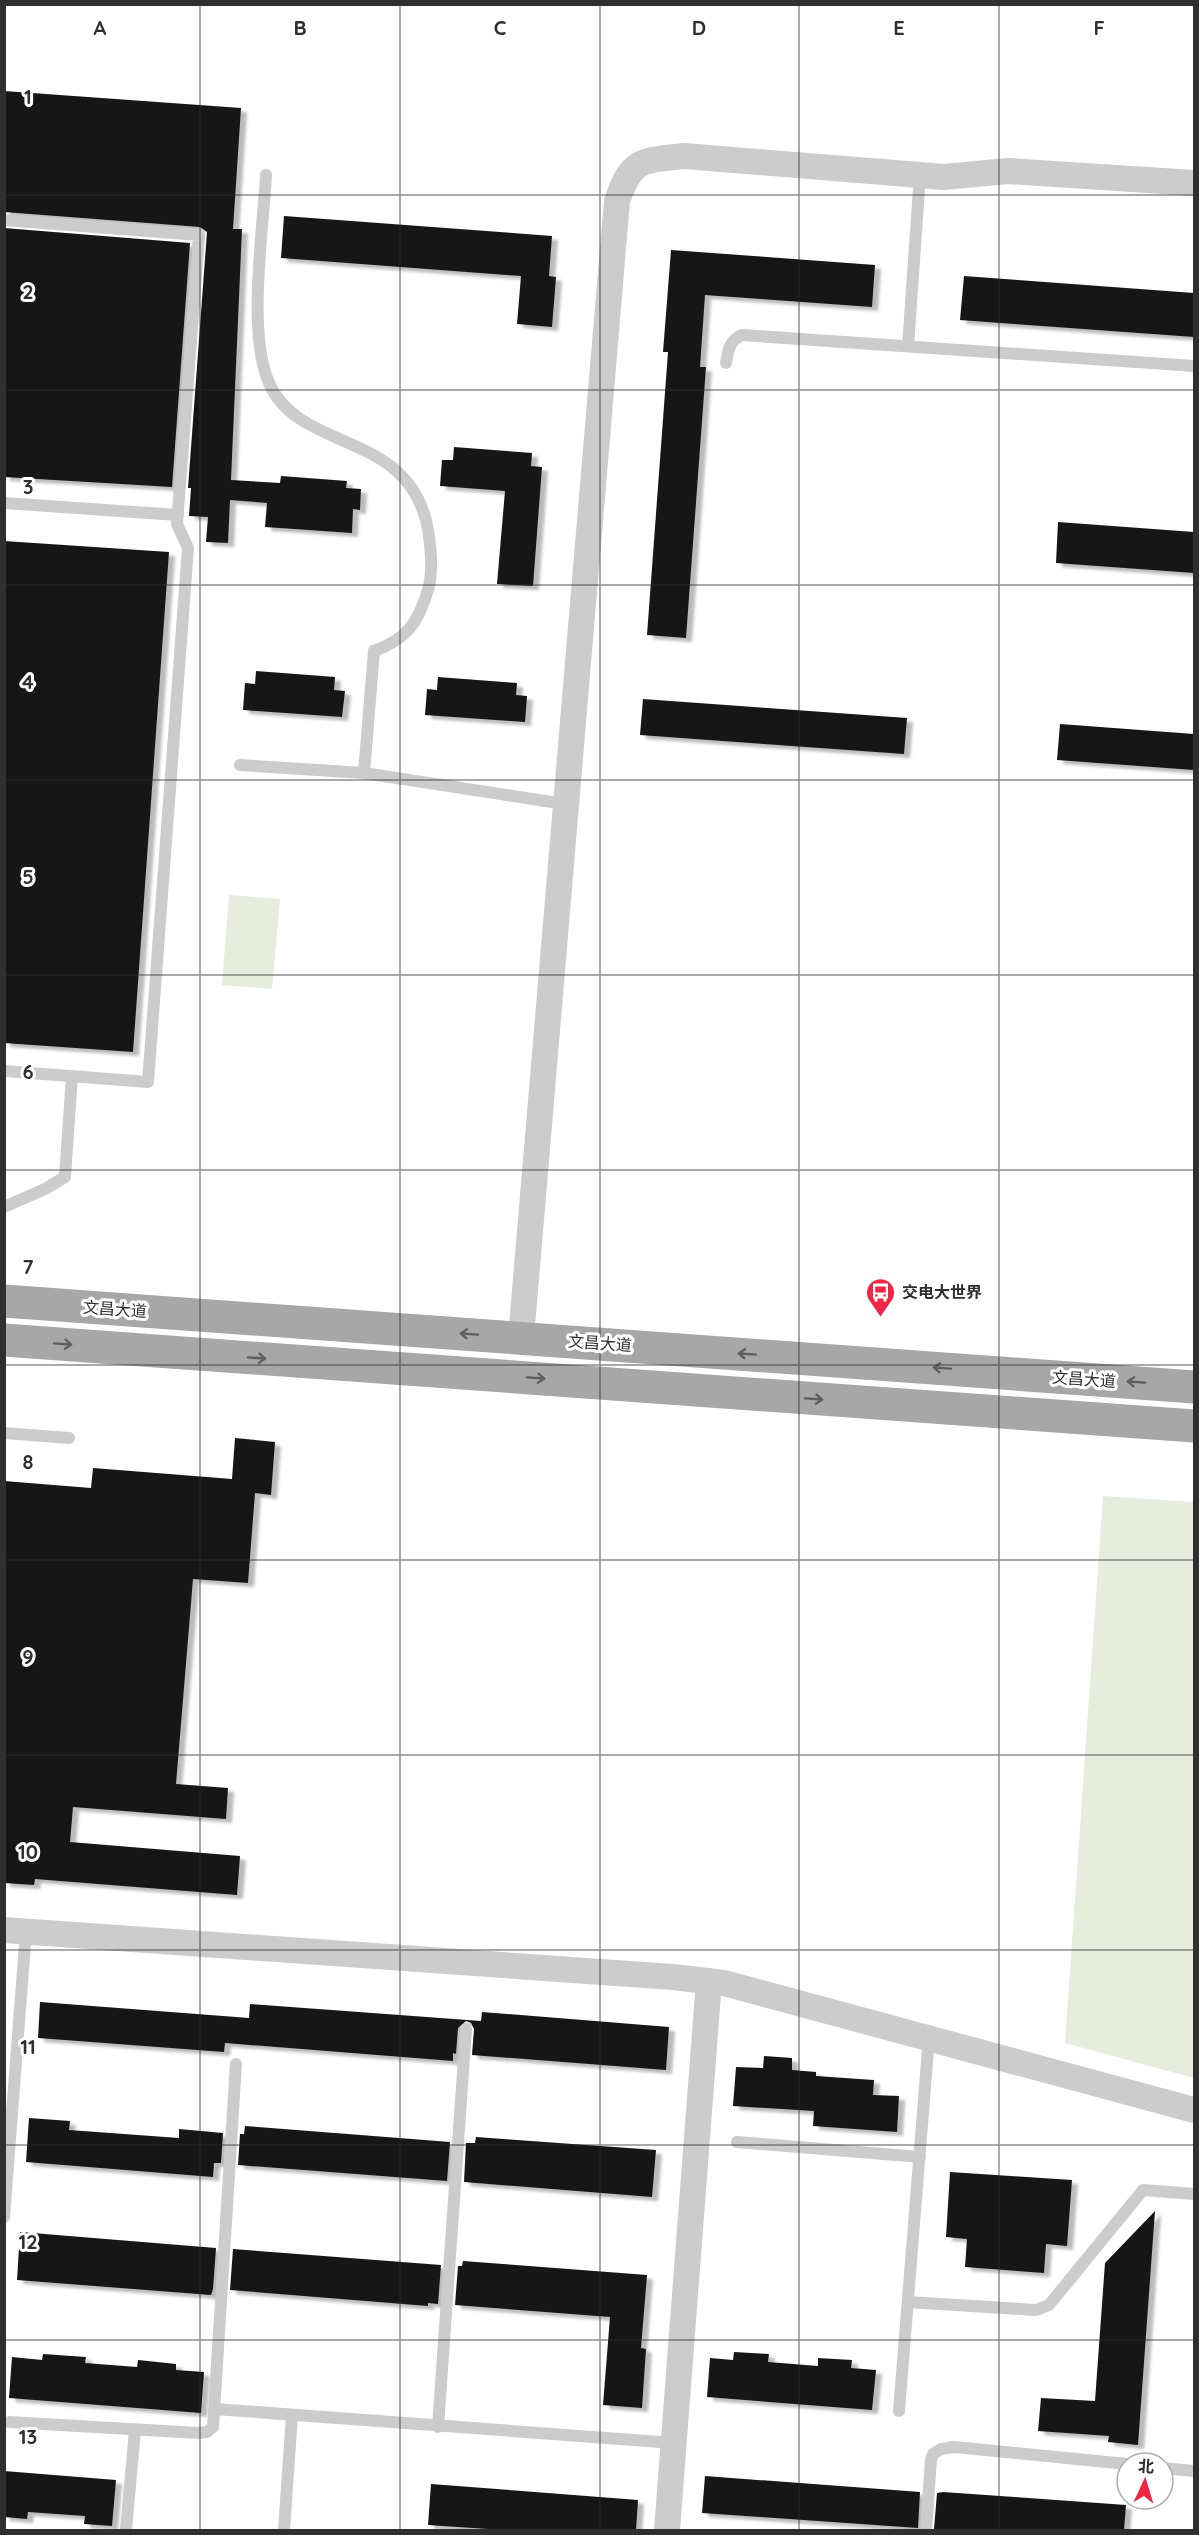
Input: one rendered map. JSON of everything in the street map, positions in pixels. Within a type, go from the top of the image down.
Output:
[{"type":"main road","name":"文昌大道","points":[[4,1301],[1194,1387]]},
{"type":"main road","points":[[5,1343],[1194,1426]]},
{"type":"street","points":[[521,1338],[617,201],[626,175],[638,165],[654,160],[684,156],[944,177],[1008,171],[1194,183]]},
{"type":"street","points":[[15,1931],[709,1981],[747,1988],[1194,2110]]},
{"type":"street","points":[[667,2530],[709,1981]]},
{"type":"lane","points":[[266,175],[258,321],[260,357],[270,385],[286,408],[301,420],[382,458],[400,473],[419,502],[428,526],[431,552],[430,583],[422,610],[406,635],[374,651],[364,773]]},
{"type":"lane","points":[[908,346],[920,175]]},
{"type":"lane","points":[[4,220],[199,235],[177,524],[188,548],[148,1082],[4,1071]]},
{"type":"lane","points":[[726,363],[729,347],[735,338],[742,335],[1194,366]]},
{"type":"lane","points":[[4,503],[178,515]]},
{"type":"lane","points":[[240,765],[364,773],[565,804]]},
{"type":"lane","points":[[4,1207],[45,1189],[65,1177],[72,1076]]},
{"type":"lane","points":[[4,1433],[69,1438]]},
{"type":"lane","points":[[4,2217],[15,1931]]},
{"type":"lane","points":[[438,2427],[466,2029]]},
{"type":"lane","points":[[899,2411],[929,2037]]},
{"type":"lane","points":[[9,2422],[207,2432],[213,2427],[236,2064]]},
{"type":"lane","points":[[737,2142],[920,2157]]},
{"type":"lane","points":[[908,2302],[1036,2310],[1049,2306],[1143,2190],[1194,2194]]},
{"type":"lane","points":[[215,2409],[674,2444]]},
{"type":"lane","points":[[284,2530],[292,2415]]},
{"type":"lane","points":[[126,2530],[135,2430]]},
{"type":"lane","points":[[926,2530],[931,2460],[933,2454],[941,2449],[954,2447],[1115,2463]]},
{"type":"lane","points":[[1175,2469],[1194,2471]]},
{"type":"green space","points":[[229,895],[280,899],[272,989],[222,985]]},
{"type":"green space","points":[[1103,1496],[1194,1502],[1194,2078],[1065,2043]]},
{"type":"building","points":[[4,91],[241,108],[233,229],[242,229],[231,480],[280,483],[281,476],[347,481],[346,488],[361,489],[360,510],[353,509],[352,533],[265,527],[267,503],[230,500],[228,543],[206,542],[208,517],[189,516],[191,488],[188,488],[207,232],[200,227],[4,212]]},
{"type":"building","points":[[284,216],[552,236],[549,276],[556,277],[552,327],[517,324],[521,276],[281,258]]},
{"type":"building","points":[[4,228],[190,243],[172,487],[4,477]]},
{"type":"building","points":[[671,250],[875,265],[872,307],[705,295],[700,367],[706,367],[686,638],[647,635],[668,352],[663,352]]},
{"type":"building","points":[[964,276],[1194,293],[1194,337],[960,320]]},
{"type":"building","points":[[454,447],[532,453],[531,466],[542,467],[533,586],[497,584],[505,491],[440,486],[442,460],[453,460]]},
{"type":"building","points":[[1058,522],[1194,532],[1194,573],[1056,563]]},
{"type":"building","points":[[4,541],[169,552],[133,1052],[4,1043]]},
{"type":"building","points":[[256,671],[335,677],[334,690],[345,691],[342,717],[243,710],[245,683],[255,684]]},
{"type":"building","points":[[438,677],[517,683],[516,695],[527,696],[525,722],[425,715],[427,689],[437,690]]},
{"type":"building","points":[[643,699],[907,718],[904,754],[640,735]]},
{"type":"building","points":[[1060,724],[1194,734],[1194,770],[1057,760]]},
{"type":"building","points":[[235,1438],[275,1442],[271,1495],[255,1493],[248,1583],[193,1579],[176,1784],[228,1788],[226,1819],[73,1807],[70,1842],[240,1856],[237,1895],[35,1879],[34,1885],[4,1883],[4,1481],[91,1488],[93,1468],[232,1479]]},
{"type":"building","points":[[40,2002],[249,2018],[250,2004],[481,2021],[482,2012],[669,2027],[666,2070],[472,2055],[474,2029],[471,2023],[466,2021],[458,2028],[456,2054],[453,2053],[453,2061],[225,2043],[224,2052],[38,2038]]},
{"type":"building","points":[[764,2056],[792,2058],[792,2070],[816,2072],[816,2076],[874,2080],[873,2095],[899,2096],[897,2132],[813,2126],[814,2111],[733,2106],[736,2067],[763,2068]]},
{"type":"building","points":[[29,2118],[70,2121],[69,2130],[179,2138],[179,2129],[223,2133],[221,2163],[214,2163],[213,2177],[26,2162]]},
{"type":"building","points":[[245,2126],[450,2142],[447,2181],[238,2165],[240,2134],[244,2134]]},
{"type":"building","points":[[476,2137],[656,2150],[652,2197],[464,2182],[466,2143],[475,2143]]},
{"type":"building","points":[[950,2172],[1072,2180],[1067,2246],[1046,2244],[1044,2273],[965,2267],[967,2239],[946,2237]]},
{"type":"building","points":[[1155,2211],[1138,2445],[1108,2442],[1109,2436],[1038,2431],[1041,2398],[1095,2401],[1105,2263]]},
{"type":"building","points":[[20,2232],[216,2248],[213,2289],[211,2295],[17,2280]]},
{"type":"building","points":[[233,2249],[441,2265],[438,2304],[428,2303],[428,2306],[230,2290]]},
{"type":"building","points":[[463,2261],[647,2275],[641,2348],[646,2349],[642,2408],[603,2405],[610,2317],[455,2305],[458,2266],[462,2266]]},
{"type":"building","points":[[734,2352],[769,2354],[768,2362],[818,2366],[818,2358],[852,2360],[851,2368],[876,2370],[872,2410],[707,2397],[710,2358],[733,2360]]},
{"type":"building","points":[[43,2354],[86,2357],[85,2363],[137,2367],[138,2360],[176,2364],[176,2370],[204,2372],[201,2413],[9,2398],[12,2357],[42,2360]]},
{"type":"building","points":[[4,2471],[116,2480],[112,2526],[84,2524],[85,2516],[28,2512],[27,2519],[4,2517]]},
{"type":"building","points":[[705,2476],[920,2492],[918,2528],[702,2513]]},
{"type":"building","points":[[431,2484],[638,2500],[636,2530],[503,2530],[428,2525]]},
{"type":"building","points":[[937,2493],[1115,2504],[1115,2511],[1126,2511],[1124,2530],[934,2529]]},
{"type":"place","name":"交电大世界","points":[[881,1318]]}]
